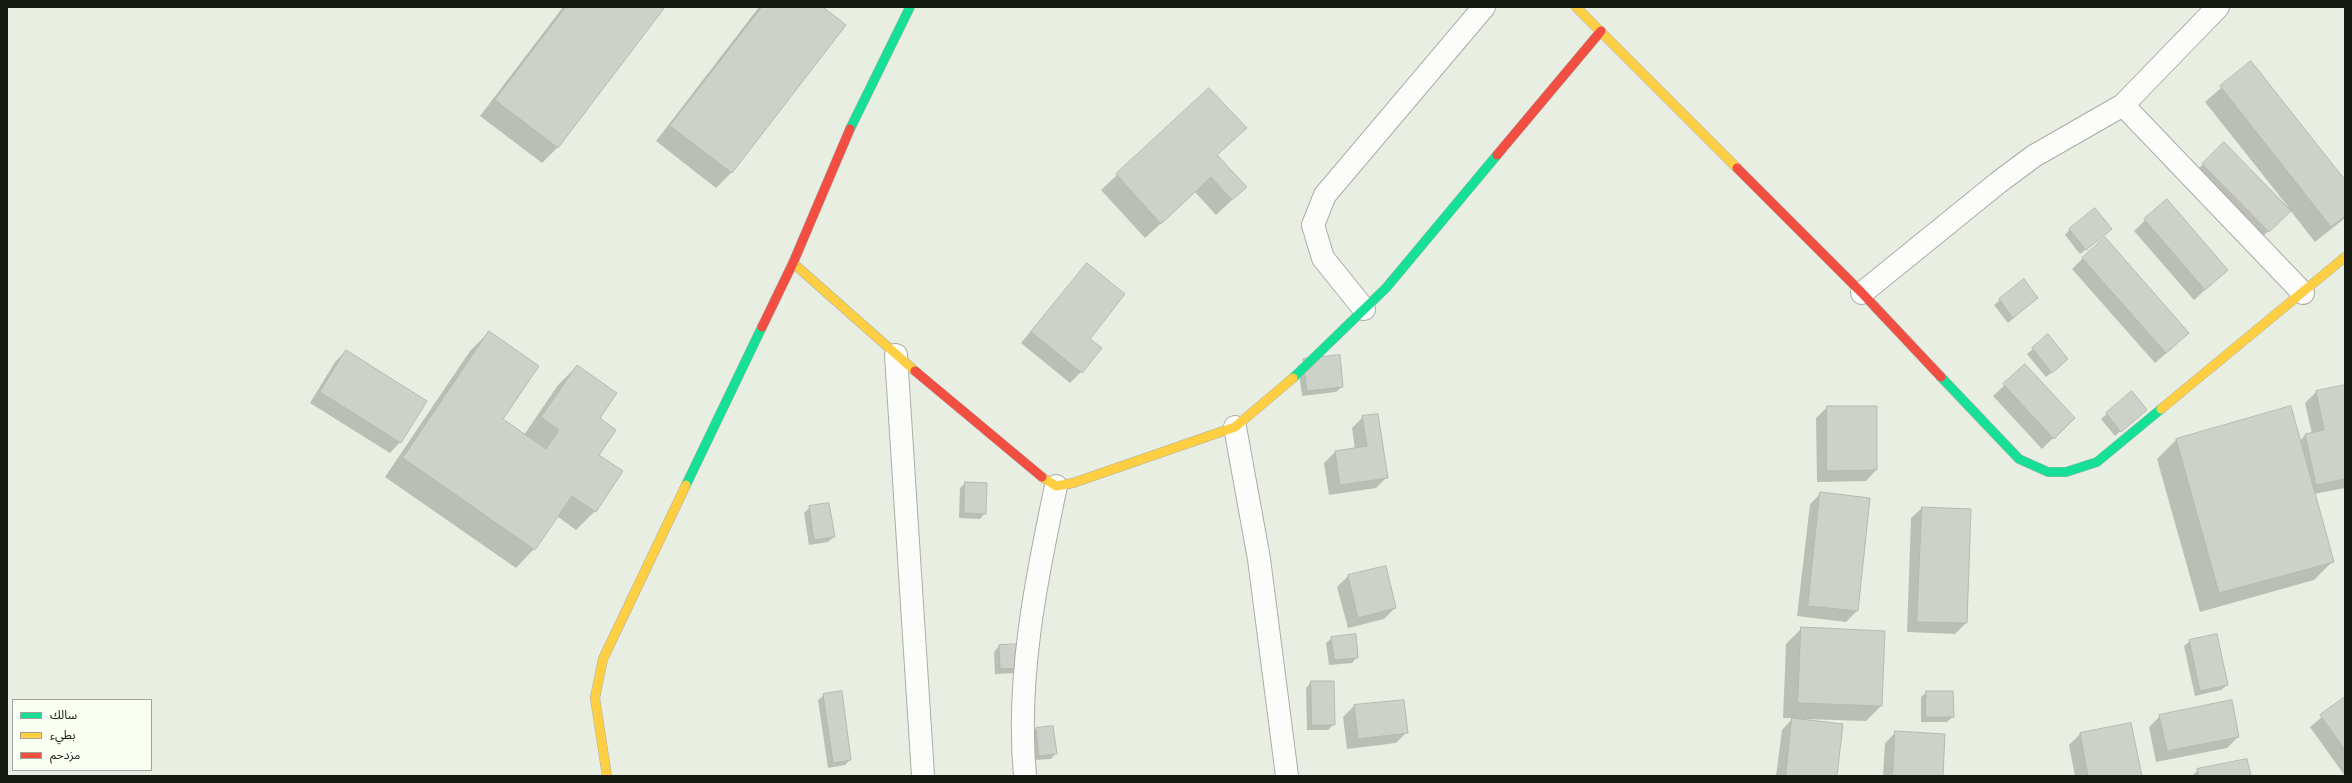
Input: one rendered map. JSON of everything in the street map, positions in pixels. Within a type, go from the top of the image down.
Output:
[{"type":"street","points":[[607,776],[595,698],[603,659],[793,263],[842,144],[910,7]]},
{"type":"street","points":[[1364,310],[1323,258],[1313,224],[1324,195],[1484,7]]},
{"type":"street","points":[[1576,7],[1862,293],[2019,459],[2035,469],[2054,474],[2076,470],[2097,462],[2345,257]]},
{"type":"street","points":[[1862,293],[1993,186],[2034,156],[2123,105],[2218,7]]},
{"type":"street","points":[[1056,486],[1092,477],[1235,427],[1308,366],[1386,288],[1601,31]]},
{"type":"street","points":[[2123,105],[2303,293]]},
{"type":"street","points":[[793,263],[896,355],[1056,486]]},
{"type":"street","points":[[896,355],[923,776]]},
{"type":"street","points":[[1235,427],[1259,559],[1287,776]]},
{"type":"street","points":[[1025,776],[1024,712],[1027,657],[1039,567],[1056,486]]},
{"type":"building","points":[[566,7],[665,7],[558,148],[495,100]]},
{"type":"building","points":[[762,7],[823,7],[846,25],[732,173],[670,126]]},
{"type":"building","points":[[2251,61],[2345,180],[2345,216],[2331,227],[2220,86]]},
{"type":"building","points":[[1209,88],[1247,128],[1217,155],[1247,187],[1232,200],[1211,177],[1161,224],[1116,174]]},
{"type":"building","points":[[2224,142],[2291,211],[2269,232],[2202,164]]},
{"type":"building","points":[[2167,199],[2228,270],[2205,290],[2144,219]]},
{"type":"building","points":[[2095,208],[2112,229],[2086,250],[2069,229]]},
{"type":"building","points":[[2105,237],[2189,333],[2166,353],[2082,258]]},
{"type":"building","points":[[1087,263],[1125,294],[1090,339],[1102,348],[1082,373],[1031,332]]},
{"type":"building","points":[[2024,279],[2038,298],[2013,318],[1999,299]]},
{"type":"building","points":[[489,331],[539,366],[503,419],[546,449],[559,430],[541,417],[577,365],[617,393],[600,418],[616,430],[599,455],[623,471],[596,512],[572,496],[535,550],[403,458]]},
{"type":"building","points":[[2048,334],[2068,359],[2052,373],[2032,348]]},
{"type":"building","points":[[346,350],[427,401],[401,443],[320,392]]},
{"type":"building","points":[[1340,355],[1343,387],[1307,391],[1303,359]]},
{"type":"building","points":[[2025,364],[2075,418],[2054,439],[2003,384]]},
{"type":"building","points":[[2345,385],[2345,479],[2316,485],[2305,434],[2324,430],[2316,391]]},
{"type":"building","points":[[2132,391],[2147,410],[2121,432],[2106,413]]},
{"type":"building","points":[[1827,406],[1877,406],[1877,470],[1827,471]]},
{"type":"building","points":[[2291,406],[2334,562],[2219,593],[2176,439]]},
{"type":"building","points":[[1378,414],[1388,478],[1340,485],[1335,451],[1367,446],[1362,416]]},
{"type":"building","points":[[965,482],[987,483],[986,514],[964,513]]},
{"type":"building","points":[[1820,492],[1870,498],[1858,611],[1808,606]]},
{"type":"building","points":[[829,503],[835,537],[814,540],[809,506]]},
{"type":"building","points":[[1922,507],[1971,509],[1967,623],[1917,622]]},
{"type":"building","points":[[1386,566],[1396,608],[1358,618],[1348,575]]},
{"type":"building","points":[[1801,627],[1885,631],[1882,706],[1798,703]]},
{"type":"building","points":[[1356,634],[1358,658],[1334,660],[1331,637]]},
{"type":"building","points":[[2217,634],[2228,685],[2200,691],[2189,640]]},
{"type":"building","points":[[1022,644],[1023,668],[1000,669],[999,645]]},
{"type":"building","points":[[1311,681],[1334,681],[1335,725],[1312,725]]},
{"type":"building","points":[[842,691],[851,760],[833,763],[823,694]]},
{"type":"building","points":[[1926,691],[1953,691],[1954,717],[1926,717]]},
{"type":"building","points":[[2345,697],[2345,750],[2320,715]]},
{"type":"building","points":[[1404,700],[1408,733],[1358,739],[1354,705]]},
{"type":"building","points":[[2232,700],[2239,737],[2167,751],[2159,715]]},
{"type":"building","points":[[1792,718],[1843,724],[1837,776],[1786,776]]},
{"type":"building","points":[[2131,723],[2142,776],[2088,776],[2080,733]]},
{"type":"building","points":[[1053,726],[1057,754],[1039,756],[1036,728]]},
{"type":"building","points":[[1895,731],[1945,734],[1943,776],[1893,776]]},
{"type":"building","points":[[2247,759],[2251,776],[2199,776],[2197,769]]},
{"type":"traffic: fast","points":[[850,129],[910,7]]},
{"type":"traffic: fast","points":[[1293,378],[1386,288],[1497,155]]},
{"type":"traffic: fast","points":[[686,485],[762,327]]},
{"type":"traffic: fast","points":[[1941,377],[2019,459],[2048,472],[2066,472],[2097,462],[2161,409]]},
{"type":"traffic: slow","points":[[1576,7],[1737,168]]},
{"type":"traffic: slow","points":[[2161,409],[2345,257]]},
{"type":"traffic: slow","points":[[793,263],[915,371]]},
{"type":"traffic: slow","points":[[1042,477],[1056,486],[1073,483],[1235,427],[1293,378]]},
{"type":"traffic: slow","points":[[607,776],[595,698],[603,659],[686,485]]},
{"type":"traffic: jam","points":[[1497,155],[1601,31]]},
{"type":"traffic: jam","points":[[762,327],[793,263],[850,129]]},
{"type":"traffic: jam","points":[[1737,168],[1862,293],[1941,377]]},
{"type":"traffic: jam","points":[[915,371],[1042,477]]}]
